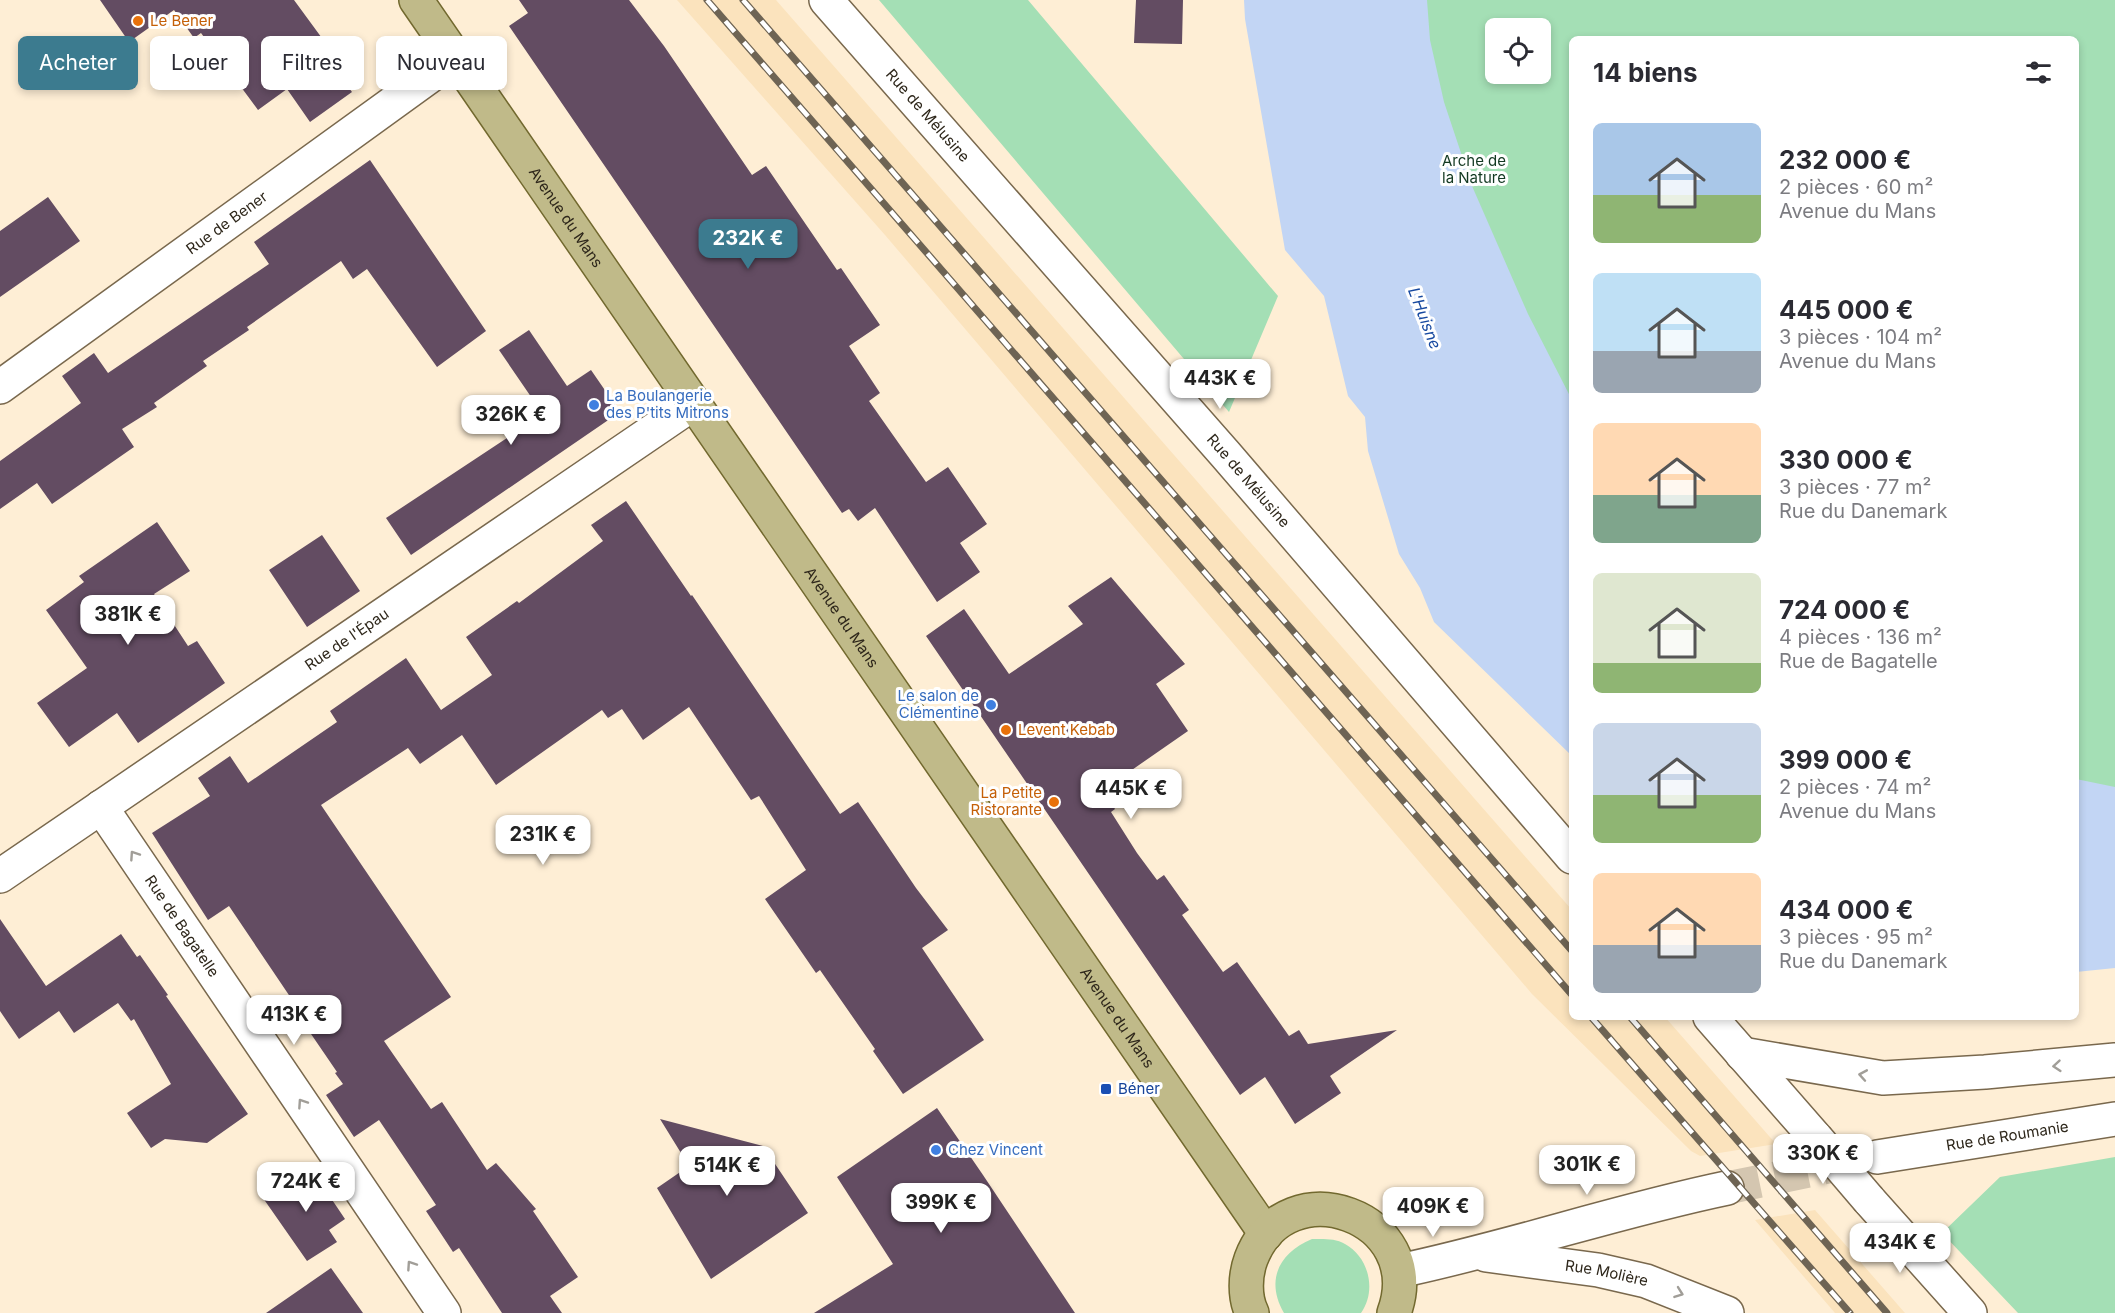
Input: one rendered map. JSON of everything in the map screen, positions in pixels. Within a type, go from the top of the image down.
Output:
[{"type":"main road","name":"Avenue du Mans","points":[[416,0],[440,36]]},
{"type":"main road","name":"Avenue du Mans","points":[[477,90],[1266,1234]]},
{"type":"main road","points":[[1252,1313],[1246,1280],[1254,1252],[1266,1234],[1284,1219],[1305,1211],[1328,1209],[1351,1214],[1371,1226],[1387,1243],[1399,1271],[1398,1302],[1394,1313]]},
{"type":"street","name":"Rue de Mélusine","points":[[826,0],[1226,455],[1569,854]]},
{"type":"street","name":"Rue de Bener","points":[[0,387],[411,90]]},
{"type":"street","name":"Rue de l'Épau","points":[[0,876],[694,403]]},
{"type":"street","name":"Rue de Bagatelle","points":[[101,807],[444,1313]]},
{"type":"street","points":[[1713,1020],[1970,1313]]},
{"type":"street","points":[[1742,1054],[1883,1078],[1985,1072],[2115,1060]]},
{"type":"street","name":"Rue de Roumanie","points":[[1888,1155],[2115,1119]]},
{"type":"street","points":[[1399,1271],[1478,1254],[1612,1215],[1727,1188]]},
{"type":"street","name":"Rue Molière","points":[[1478,1254],[1598,1270],[1646,1281],[1727,1313]]},
{"type":"shaded area","points":[[677,0],[776,0],[1569,907],[1569,1020],[1668,1020],[1776,1144],[1700,1156],[1691,1151],[1532,994],[885,235]]},
{"type":"shaded area","points":[[1815,1210],[1905,1313],[1835,1313],[1755,1220]]},
{"type":"green space","points":[[879,0],[1028,0],[1278,296],[1229,412]]},
{"type":"green space","name":"Arche de la Nature","points":[[1323,0],[2115,0],[2115,893],[2079,892],[2079,36],[1569,36],[1569,610]]},
{"type":"green space","points":[[2115,1157],[2115,1313],[2018,1313],[1942,1233],[2000,1177]]},
{"type":"green space","points":[[1312,1239],[1341,1242],[1360,1257],[1368,1275],[1369,1285],[1369,1295],[1361,1313],[1284,1313],[1278,1301],[1276,1289],[1278,1269],[1291,1252]]},
{"type":"water","name":"L'Huisne","points":[[1244,0],[1427,0],[1430,40],[1444,102],[1472,186],[1528,314],[1569,394],[1569,753],[1434,622],[1420,588],[1399,554],[1368,451],[1365,417],[1348,396],[1324,296],[1285,250],[1245,19]]},
{"type":"water","points":[[2079,780],[2115,787],[2115,968],[2079,972]]},
{"type":"building","points":[[100,0],[294,0],[320,36],[261,36],[261,90],[286,90],[258,110],[243,90],[249,90],[249,36],[203,36],[201,33],[193,36],[174,10],[137,36],[125,36]]},
{"type":"building","points":[[519,0],[629,0],[664,46],[752,175],[766,166],[837,270],[841,268],[880,325],[849,346],[880,393],[869,401],[926,482],[948,467],[987,524],[960,543],[980,572],[937,602],[875,508],[858,521],[849,509],[842,513],[509,26],[528,13]]},
{"type":"building","points":[[1136,0],[1183,0],[1182,44],[1134,43]]},
{"type":"building","points":[[288,90],[351,90],[352,92],[310,122]]},
{"type":"building","points":[[370,160],[486,331],[437,367],[367,269],[353,279],[341,261],[247,327],[249,330],[203,361],[207,366],[154,403],[157,407],[122,429],[134,447],[52,504],[37,483],[0,509],[0,461],[81,403],[62,376],[94,353],[108,373],[269,264],[254,242]]},
{"type":"building","points":[[48,197],[80,241],[0,297],[0,231]]},
{"type":"building","points":[[529,330],[567,386],[591,370],[620,412],[411,555],[386,518],[525,426],[521,419],[538,407],[499,350]]},
{"type":"building","points":[[626,501],[840,814],[858,802],[916,888],[948,930],[922,948],[984,1040],[903,1094],[820,970],[816,973],[765,899],[806,870],[759,796],[751,800],[689,707],[643,740],[622,709],[608,718],[602,710],[496,785],[462,735],[420,764],[408,748],[321,805],[451,997],[384,1041],[431,1109],[442,1102],[487,1170],[496,1163],[536,1209],[533,1211],[578,1277],[550,1296],[562,1313],[502,1313],[459,1248],[453,1252],[426,1211],[436,1205],[379,1120],[354,1137],[326,1095],[343,1084],[335,1073],[337,1072],[296,1012],[299,1010],[229,906],[208,920],[152,833],[210,796],[198,778],[230,756],[248,783],[337,722],[330,711],[406,658],[441,710],[492,675],[466,637],[517,601],[519,603],[603,541],[591,525]]},
{"type":"building","points":[[157,522],[190,571],[154,594],[188,646],[197,641],[225,683],[138,743],[117,713],[69,747],[37,703],[87,668],[46,610],[84,582],[79,576]]},
{"type":"building","points":[[322,535],[360,591],[307,627],[269,570]]},
{"type":"building","points":[[1111,577],[1185,664],[1156,684],[1188,731],[1103,790],[1115,809],[1111,812],[1157,880],[1164,875],[1189,910],[1182,915],[1223,972],[1237,962],[1289,1036],[1299,1030],[1308,1044],[1397,1030],[1330,1076],[1341,1093],[1295,1124],[1265,1077],[1240,1095],[926,636],[964,609],[1009,674],[1083,624],[1068,606]]},
{"type":"building","points":[[0,919],[46,986],[121,934],[137,957],[140,955],[248,1114],[207,1143],[165,1139],[151,1148],[127,1113],[171,1084],[134,1019],[131,1021],[118,1003],[74,1033],[59,1011],[19,1039],[0,1011]]},
{"type":"building","points":[[937,1108],[1075,1313],[814,1313],[893,1264],[837,1177]]},
{"type":"building","points":[[660,1119],[763,1146],[808,1213],[711,1279],[657,1188],[689,1166]]},
{"type":"building","points":[[310,1167],[345,1219],[329,1230],[337,1242],[307,1261],[263,1198]]},
{"type":"building","points":[[331,1268],[363,1313],[266,1313]]},
{"type":"tunnel","points":[[1727,1188],[1877,1157]]},
{"type":"railway","points":[[707,0],[1569,992]]},
{"type":"railway","points":[[743,0],[1569,948]]},
{"type":"railway","points":[[1594,1020],[1850,1313]]},
{"type":"railway","points":[[1633,1020],[1887,1313]]},
{"type":"place","name":"Le Bener","points":[[138,21]]},
{"type":"place","name":"La Boulangerie des P'tits Mitrons","points":[[594,405]]},
{"type":"place","name":"Le salon de Clémentine","points":[[991,705]]},
{"type":"place","name":"Levent Kebab","points":[[1006,730]]},
{"type":"place","name":"La Petite Ristorante","points":[[1054,802]]},
{"type":"place","name":"Béner","points":[[1106,1089]]},
{"type":"place","name":"Chez Vincent","points":[[936,1150]]}]
